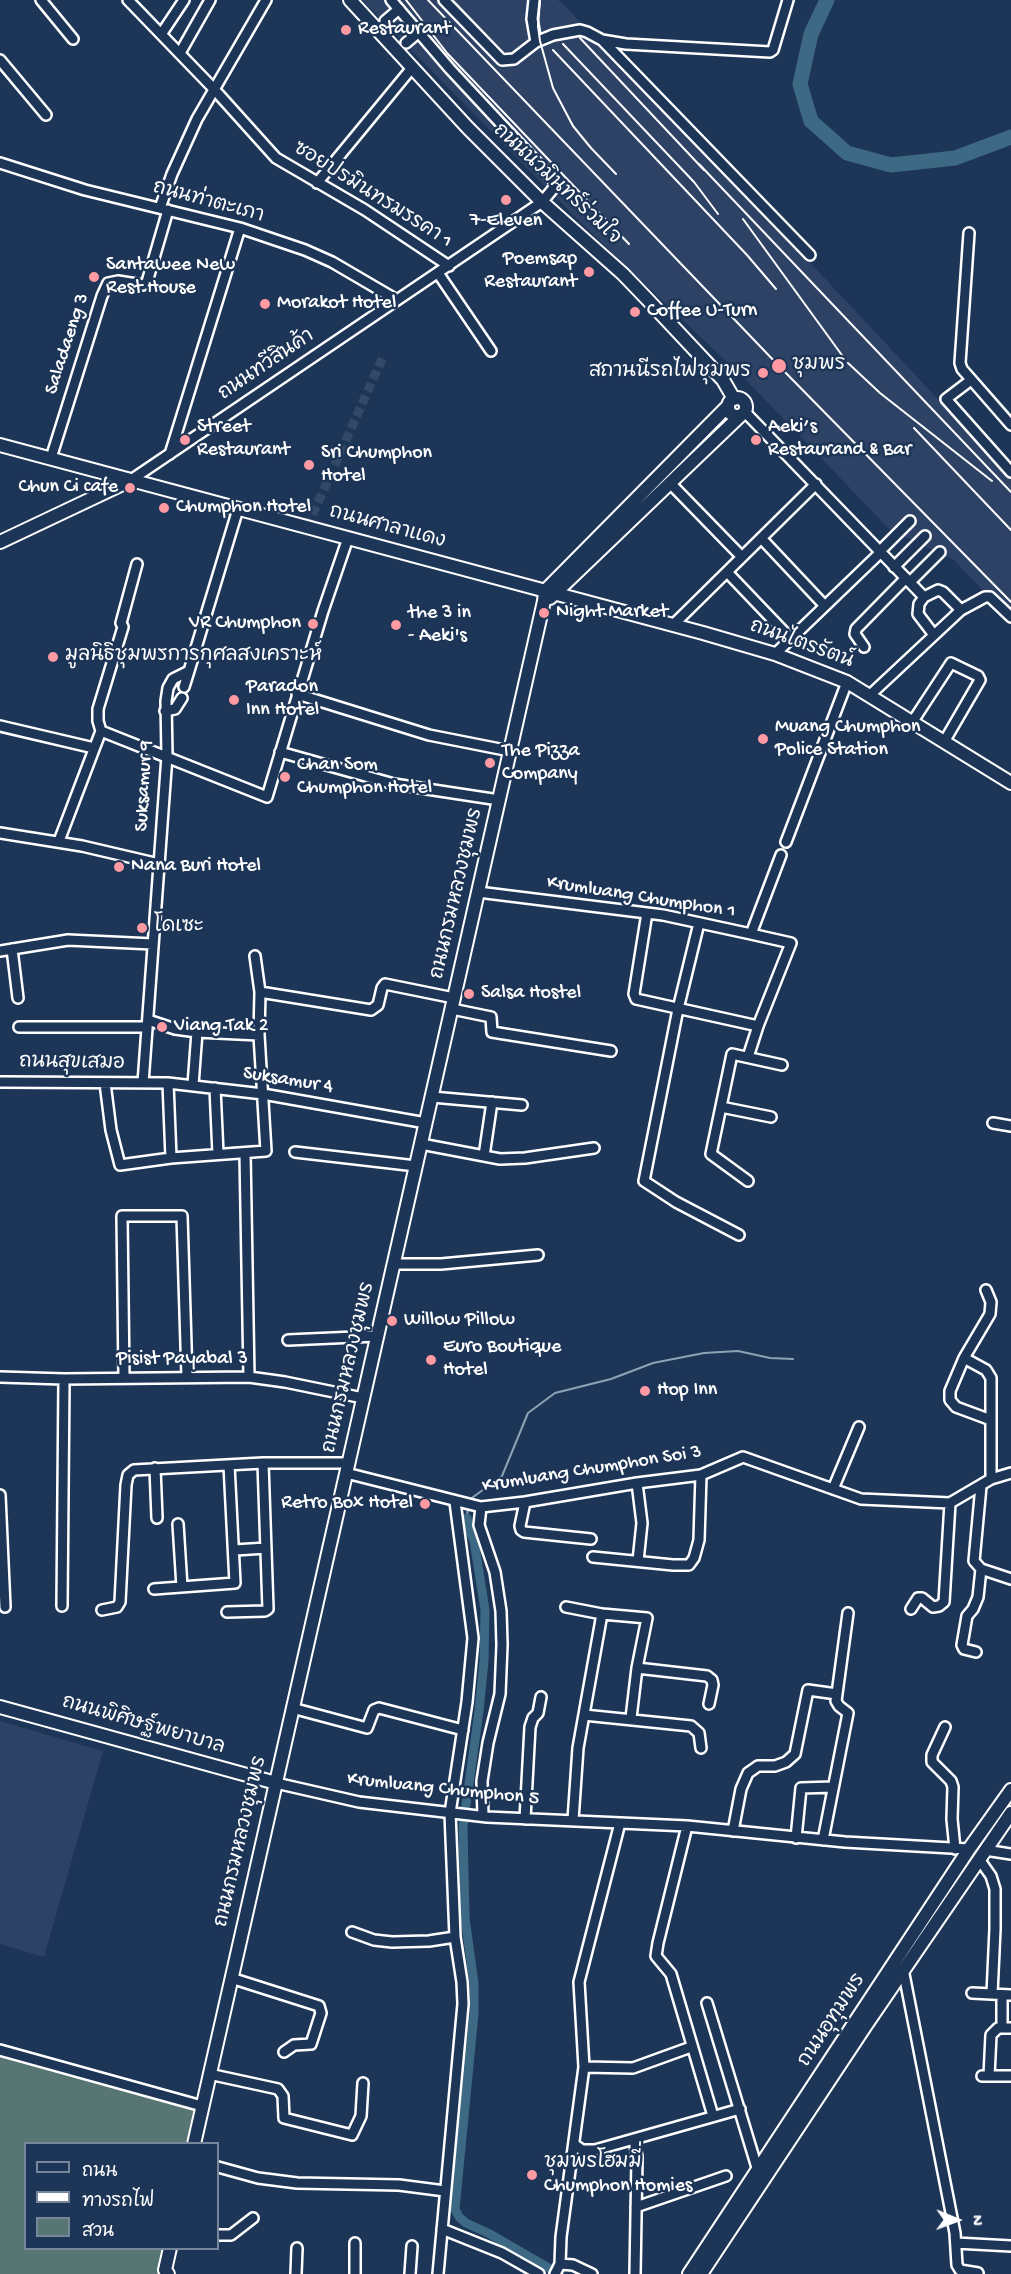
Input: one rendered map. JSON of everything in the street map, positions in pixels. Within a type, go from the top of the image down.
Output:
[{"type":"street","points":[[41,0],[73,39]]},
{"type":"street","name":"ซอยปรมินทรมรรคา 1","points":[[128,0],[162,33],[276,158],[365,210],[449,266]]},
{"type":"street","points":[[162,33],[184,0]]},
{"type":"street","points":[[180,53],[210,0]]},
{"type":"street","points":[[164,209],[172,174],[197,118],[266,0]]},
{"type":"street","name":"ถนนนวมินทร์ร่วมใจ","points":[[350,0],[411,69],[542,202],[623,274],[723,380],[731,403],[732,415],[743,414]]},
{"type":"street","points":[[391,0],[420,31],[450,69],[556,184],[542,202]]},
{"type":"street","points":[[444,0],[502,60],[514,59],[536,42],[553,35],[580,30],[602,40],[810,255]]},
{"type":"street","points":[[534,0],[532,19],[536,42]]},
{"type":"street","points":[[602,40],[626,44],[770,52],[774,50],[788,0]]},
{"type":"street","points":[[386,21],[399,9]]},
{"type":"street","points":[[406,43],[420,31]]},
{"type":"street","points":[[617,54],[618,49],[626,44]]},
{"type":"street","points":[[0,60],[46,115]]},
{"type":"street","points":[[317,183],[411,69]]},
{"type":"street","name":"ถนนท่าตะเภา","points":[[0,163],[84,190],[240,228],[319,256],[397,300]]},
{"type":"street","name":"ถนนทวีสินค้า","points":[[131,480],[542,202]]},
{"type":"street","name":"Saladaeng 3","points":[[51,458],[102,296],[108,283],[118,281],[143,285],[147,282],[164,209]]},
{"type":"street","points":[[170,454],[240,228]]},
{"type":"street","points":[[969,233],[959,351],[962,369],[1011,425]]},
{"type":"street","points":[[438,273],[491,351]]},
{"type":"street","points":[[971,380],[946,399],[1011,472]]},
{"type":"street","points":[[548,595],[612,521],[731,403]]},
{"type":"street","points":[[548,595],[621,531],[743,414],[816,484],[924,597]]},
{"type":"street","name":"ถนนศาลาแดง","points":[[0,445],[348,538],[548,595]]},
{"type":"street","points":[[1003,464],[1011,457]]},
{"type":"street","points":[[661,474],[742,557]]},
{"type":"street","points":[[0,542],[131,480]]},
{"type":"street","points":[[673,625],[816,484]]},
{"type":"street","points":[[184,687],[238,509]]},
{"type":"street","points":[[612,521],[621,531]]},
{"type":"street","points":[[775,654],[910,521]]},
{"type":"street","points":[[894,567],[925,536]]},
{"type":"street","points":[[101,731],[167,756],[205,774],[267,796],[297,694],[348,538]]},
{"type":"street","points":[[761,538],[825,606]]},
{"type":"street","points":[[864,647],[855,634],[856,629],[940,552]]},
{"type":"street","points":[[58,841],[101,731],[98,709],[123,627],[121,623],[137,564]]},
{"type":"street","points":[[727,572],[791,639]]},
{"type":"street","points":[[934,635],[918,614],[919,604],[924,597],[934,591],[943,592],[961,610]]},
{"type":"street","name":"ถนนไตรรัตน์","points":[[548,595],[673,625],[775,654],[848,682],[1011,783]]},
{"type":"street","name":"ถนนกรมหลวงชุมพร","points":[[194,2142],[510,751],[548,595]]},
{"type":"street","points":[[870,695],[961,610],[985,597],[990,597],[1011,617]]},
{"type":"street","points":[[913,721],[951,663],[978,676],[980,681],[944,742]]},
{"type":"street","name":"Suksamur 9","points":[[143,1083],[167,756],[165,711],[168,688],[173,679],[189,671]]},
{"type":"street","points":[[786,842],[848,682]]},
{"type":"street","points":[[297,694],[429,735],[510,751]]},
{"type":"street","points":[[165,711],[175,709],[182,698]]},
{"type":"street","points":[[0,726],[94,748]]},
{"type":"street","points":[[280,752],[394,784],[499,800]]},
{"type":"street","points":[[0,833],[58,841],[159,864]]},
{"type":"street","name":"Krumluang Chumphon 1","points":[[478,892],[647,914],[751,934],[781,855]]},
{"type":"street","points":[[647,914],[634,994],[636,999],[758,1026]]},
{"type":"street","points":[[699,923],[678,1009],[644,1181],[676,1202],[739,1235]]},
{"type":"street","points":[[748,1057],[791,943],[751,934]]},
{"type":"street","points":[[0,951],[68,940],[153,944]]},
{"type":"street","points":[[12,949],[18,998]]},
{"type":"street","points":[[105,1083],[111,1130],[120,1165],[171,1158],[266,1151],[260,992],[255,956]]},
{"type":"street","points":[[260,992],[371,1010],[378,1005],[385,984],[453,1003],[491,1017],[492,1032],[610,1051]]},
{"type":"street","points":[[19,1027],[147,1024],[197,1032],[260,1035]]},
{"type":"street","points":[[193,1086],[197,1032]]},
{"type":"street","points":[[748,1181],[711,1154],[732,1054],[782,1065]]},
{"type":"street","name":"ถนนสุขเสมอ","points":[[0,1082],[143,1083]]},
{"type":"street","name":"Suksamur 4","points":[[143,1083],[168,1083],[263,1094],[426,1123]]},
{"type":"street","points":[[168,1083],[171,1158]]},
{"type":"street","points":[[215,1088],[218,1154]]},
{"type":"street","points":[[432,1097],[522,1105]]},
{"type":"street","points":[[484,1156],[492,1102]]},
{"type":"street","points":[[721,1107],[771,1117]]},
{"type":"street","points":[[993,1123],[1011,1126]]},
{"type":"street","points":[[421,1144],[500,1159],[525,1158],[594,1148]]},
{"type":"street","points":[[295,1152],[416,1166]]},
{"type":"street","points":[[245,1153],[249,1377]]},
{"type":"street","points":[[124,1378],[122,1216],[182,1216],[187,1377]]},
{"type":"street","points":[[394,1264],[441,1264],[538,1255]]},
{"type":"street","points":[[986,1290],[991,1302],[990,1314],[964,1358],[950,1391],[950,1400],[956,1407],[992,1420]]},
{"type":"street","points":[[288,1340],[377,1336]]},
{"type":"street","points":[[964,1358],[990,1373],[991,1479]]},
{"type":"street","name":"Pisist Payabal 3","points":[[0,1377],[64,1379],[249,1377],[363,1398]]},
{"type":"street","points":[[62,1606],[64,1379]]},
{"type":"street","points":[[833,1489],[859,1427]]},
{"type":"street","name":"Krumluang Chumphon Soi 3","points":[[102,1610],[117,1607],[120,1602],[128,1474],[134,1470],[263,1463],[347,1468],[457,1502],[479,1506],[525,1502],[701,1475],[743,1457],[861,1499],[950,1503]]},
{"type":"street","points":[[227,1612],[268,1609],[263,1463]]},
{"type":"street","points":[[154,1589],[235,1583],[229,1465]]},
{"type":"street","points":[[155,1468],[157,1518]]},
{"type":"street","points":[[911,1609],[918,1598],[922,1598],[933,1607],[944,1602],[950,1503],[991,1479],[1011,1473]]},
{"type":"street","points":[[593,1557],[685,1566],[689,1564],[694,1558],[699,1540],[701,1475]]},
{"type":"street","points":[[637,1483],[642,1523],[638,1561]]},
{"type":"street","points":[[981,1486],[974,1561],[981,1569],[1011,1579]]},
{"type":"street","points":[[0,1494],[5,1607]]},
{"type":"street","points":[[438,2274],[463,2004],[455,1937],[452,1813],[473,1638],[457,1502]]},
{"type":"street","points":[[525,1502],[520,1530],[591,1539]]},
{"type":"street","points":[[479,1506],[479,1525],[495,1572],[501,1611],[502,1645],[500,1694],[488,1743],[482,1781],[482,1816]]},
{"type":"street","points":[[178,1524],[182,1587]]},
{"type":"street","points":[[235,1550],[266,1548]]},
{"type":"street","points":[[976,1652],[964,1649],[962,1644],[967,1616],[978,1597],[981,1569]]},
{"type":"street","points":[[566,1607],[602,1614],[647,1618],[637,1668],[631,1718]]},
{"type":"street","points":[[823,1840],[848,1713],[836,1701],[848,1613]]},
{"type":"street","points":[[573,1820],[578,1748],[602,1614]]},
{"type":"street","points":[[637,1668],[706,1676],[712,1680],[713,1685],[709,1704]]},
{"type":"street","points":[[733,1831],[741,1789],[748,1773],[758,1766],[775,1766],[786,1762],[795,1754],[808,1690],[837,1694]]},
{"type":"street","points":[[525,1819],[530,1727],[533,1718],[538,1713],[541,1697]]},
{"type":"street","name":"ถนนพิศิษฐ์พยาบาล","points":[[0,1707],[276,1783]]},
{"type":"street","points":[[292,1708],[364,1728],[369,1726],[374,1710],[379,1708],[463,1730]]},
{"type":"street","points":[[584,1715],[631,1718],[691,1726],[699,1732],[702,1748]]},
{"type":"street","points":[[945,1727],[932,1755],[932,1762],[951,1781],[953,1787],[952,1819],[955,1849]]},
{"type":"street","name":"Krumluang Chumphon 5","points":[[276,1783],[359,1802],[482,1816],[687,1826],[796,1838],[969,1849]]},
{"type":"street","points":[[796,1838],[801,1788],[833,1788]]},
{"type":"street","name":"ถนนอุทุมพร","points":[[690,2274],[969,1849],[1011,1790]]},
{"type":"street","name":"ถนนอุทุมพร","points":[[701,2274],[903,1969],[1011,1813]]},
{"type":"street","points":[[592,2274],[573,2265],[558,2268],[584,2067],[578,2002],[579,1982],[620,1823]]},
{"type":"street","points":[[687,1826],[656,1950],[658,1960],[671,1974],[713,2116]]},
{"type":"street","points":[[969,1849],[982,1854],[1011,1854]]},
{"type":"street","points":[[982,1854],[994,1889],[995,1929],[1007,2028],[998,2028],[991,2035],[986,2076],[1011,2076]]},
{"type":"street","points":[[352,1932],[374,1940],[392,1942],[429,1941],[455,1937]]},
{"type":"street","points":[[903,1969],[956,2244],[957,2265],[960,2270],[978,2273]]},
{"type":"street","points":[[231,1978],[319,2006],[321,2009],[311,2044],[294,2045],[284,2052]]},
{"type":"street","points":[[972,1993],[1002,1994]]},
{"type":"street","points":[[707,2003],[758,2171]]},
{"type":"street","points":[[584,2067],[633,2068],[691,2047]]},
{"type":"street","points":[[0,2050],[202,2106]]},
{"type":"street","points":[[209,2074],[278,2089],[283,2096],[284,2118],[352,2135],[361,2116],[363,2083]]},
{"type":"street","points":[[575,2145],[582,2151],[592,2151],[740,2109]]},
{"type":"street","points":[[634,2139],[636,2157],[635,2274]]},
{"type":"street","points":[[219,2167],[258,2178],[297,2183],[399,2185],[445,2191]]},
{"type":"street","points":[[636,2206],[726,2176]]},
{"type":"street","points":[[219,2235],[231,2235],[253,2218]]},
{"type":"street","points":[[442,2229],[502,2253],[539,2274]]},
{"type":"street","points":[[355,2243],[355,2274]]},
{"type":"street","points":[[956,2244],[1011,2246]]},
{"type":"street","points":[[410,2274],[411,2246]]},
{"type":"street","points":[[296,2274],[297,2248]]},
{"type":"street","points":[[164,2273],[170,2250]]},
{"type":"shaded area","points":[[362,0],[558,0],[563,4],[1011,477],[1011,620],[954,560],[890,530],[752,386],[581,223]]},
{"type":"shaded area","points":[[0,1721],[103,1751],[44,1957],[0,1944]]},
{"type":"green space","points":[[0,2050],[202,2106],[194,2142],[24,2142],[24,2250],[170,2250],[165,2270],[158,2274],[0,2274]]},
{"type":"waterway","points":[[827,0],[811,34],[800,84],[811,121],[847,153],[891,165],[955,158],[1011,137]]},
{"type":"waterway","points":[[469,1500],[502,1476],[528,1413],[555,1393],[611,1379],[653,1363],[704,1353],[738,1351],[770,1358],[793,1359]]},
{"type":"waterway","points":[[467,1518],[468,1505]]},
{"type":"waterway","points":[[467,1518],[474,1541],[485,1610],[484,1661],[479,1711],[463,1827],[465,1918],[474,1983],[474,2014],[455,2209],[466,2223],[488,2233],[559,2274]]},
{"type":"tunnel","points":[[307,527],[383,357]]},
{"type":"railway","points":[[406,0],[447,53],[629,244]]},
{"type":"railway","points":[[428,0],[779,366],[1011,602]]},
{"type":"railway","points":[[540,0],[538,26],[540,41],[553,88],[573,126],[616,174]]},
{"type":"railway","points":[[580,38],[704,170]]},
{"type":"railway","points":[[563,44],[694,182],[718,214]]},
{"type":"railway","points":[[553,50],[747,255],[776,289]]},
{"type":"railway","points":[[699,164],[1011,492]]},
{"type":"railway","points":[[743,219],[844,358]]},
{"type":"railway","points":[[848,363],[880,393],[992,481]]},
{"type":"railway","points":[[914,428],[1011,530]]},
{"type":"place","name":"Restaurant","points":[[346,30]]},
{"type":"place","name":"7-Eleven","points":[[506,200]]},
{"type":"place","name":"Poemsap Restaurant","points":[[589,272]]},
{"type":"place","name":"Santawee New Rest House","points":[[94,277]]},
{"type":"place","name":"Morakot Hotel","points":[[265,304]]},
{"type":"place","name":"Coffee U-Turn","points":[[635,312]]},
{"type":"place","name":"ชุมพร","points":[[779,366]]},
{"type":"place","name":"สถานนีรถไฟชุมพร","points":[[763,373]]},
{"type":"place","name":"Street Restaurant","points":[[185,440]]},
{"type":"place","name":"Aeki’s Restaurand & Bar","points":[[756,440]]},
{"type":"place","name":"Sri Chumphon Hotel","points":[[309,465]]},
{"type":"place","name":"Chun Ci cafe","points":[[130,488]]},
{"type":"place","name":"Chumphon Hotel","points":[[164,508]]},
{"type":"place","name":"Night Market","points":[[544,613]]},
{"type":"place","name":"VR Chumphon","points":[[313,624]]},
{"type":"place","name":"the 3 in - Aeki's","points":[[396,625]]},
{"type":"place","name":"มูลนิธิชุมพรการกุศลสงเคราะห์","points":[[53,657]]},
{"type":"place","name":"Paradon Inn Hotel","points":[[234,700]]},
{"type":"place","name":"Muang Chumphon Police Station","points":[[763,739]]},
{"type":"place","name":"The Pizza Company","points":[[490,763]]},
{"type":"place","name":"Chan Som Chumphon Hotel","points":[[285,777]]},
{"type":"place","name":"Nana Buri Hotel","points":[[119,867]]},
{"type":"place","name":"โดเซะ","points":[[142,928]]},
{"type":"place","name":"Salsa Hostel","points":[[469,994]]},
{"type":"place","name":"Viang Tak 2","points":[[162,1027]]},
{"type":"place","name":"Willow Pillow","points":[[392,1321]]},
{"type":"place","name":"Euro Boutique Hotel","points":[[431,1360]]},
{"type":"place","name":"Hop Inn","points":[[645,1391]]},
{"type":"place","name":"Retro Box Hotel","points":[[425,1504]]},
{"type":"place","name":"ชุมพรโฮมมี่ Chumphon Homies","points":[[532,2175]]}]
